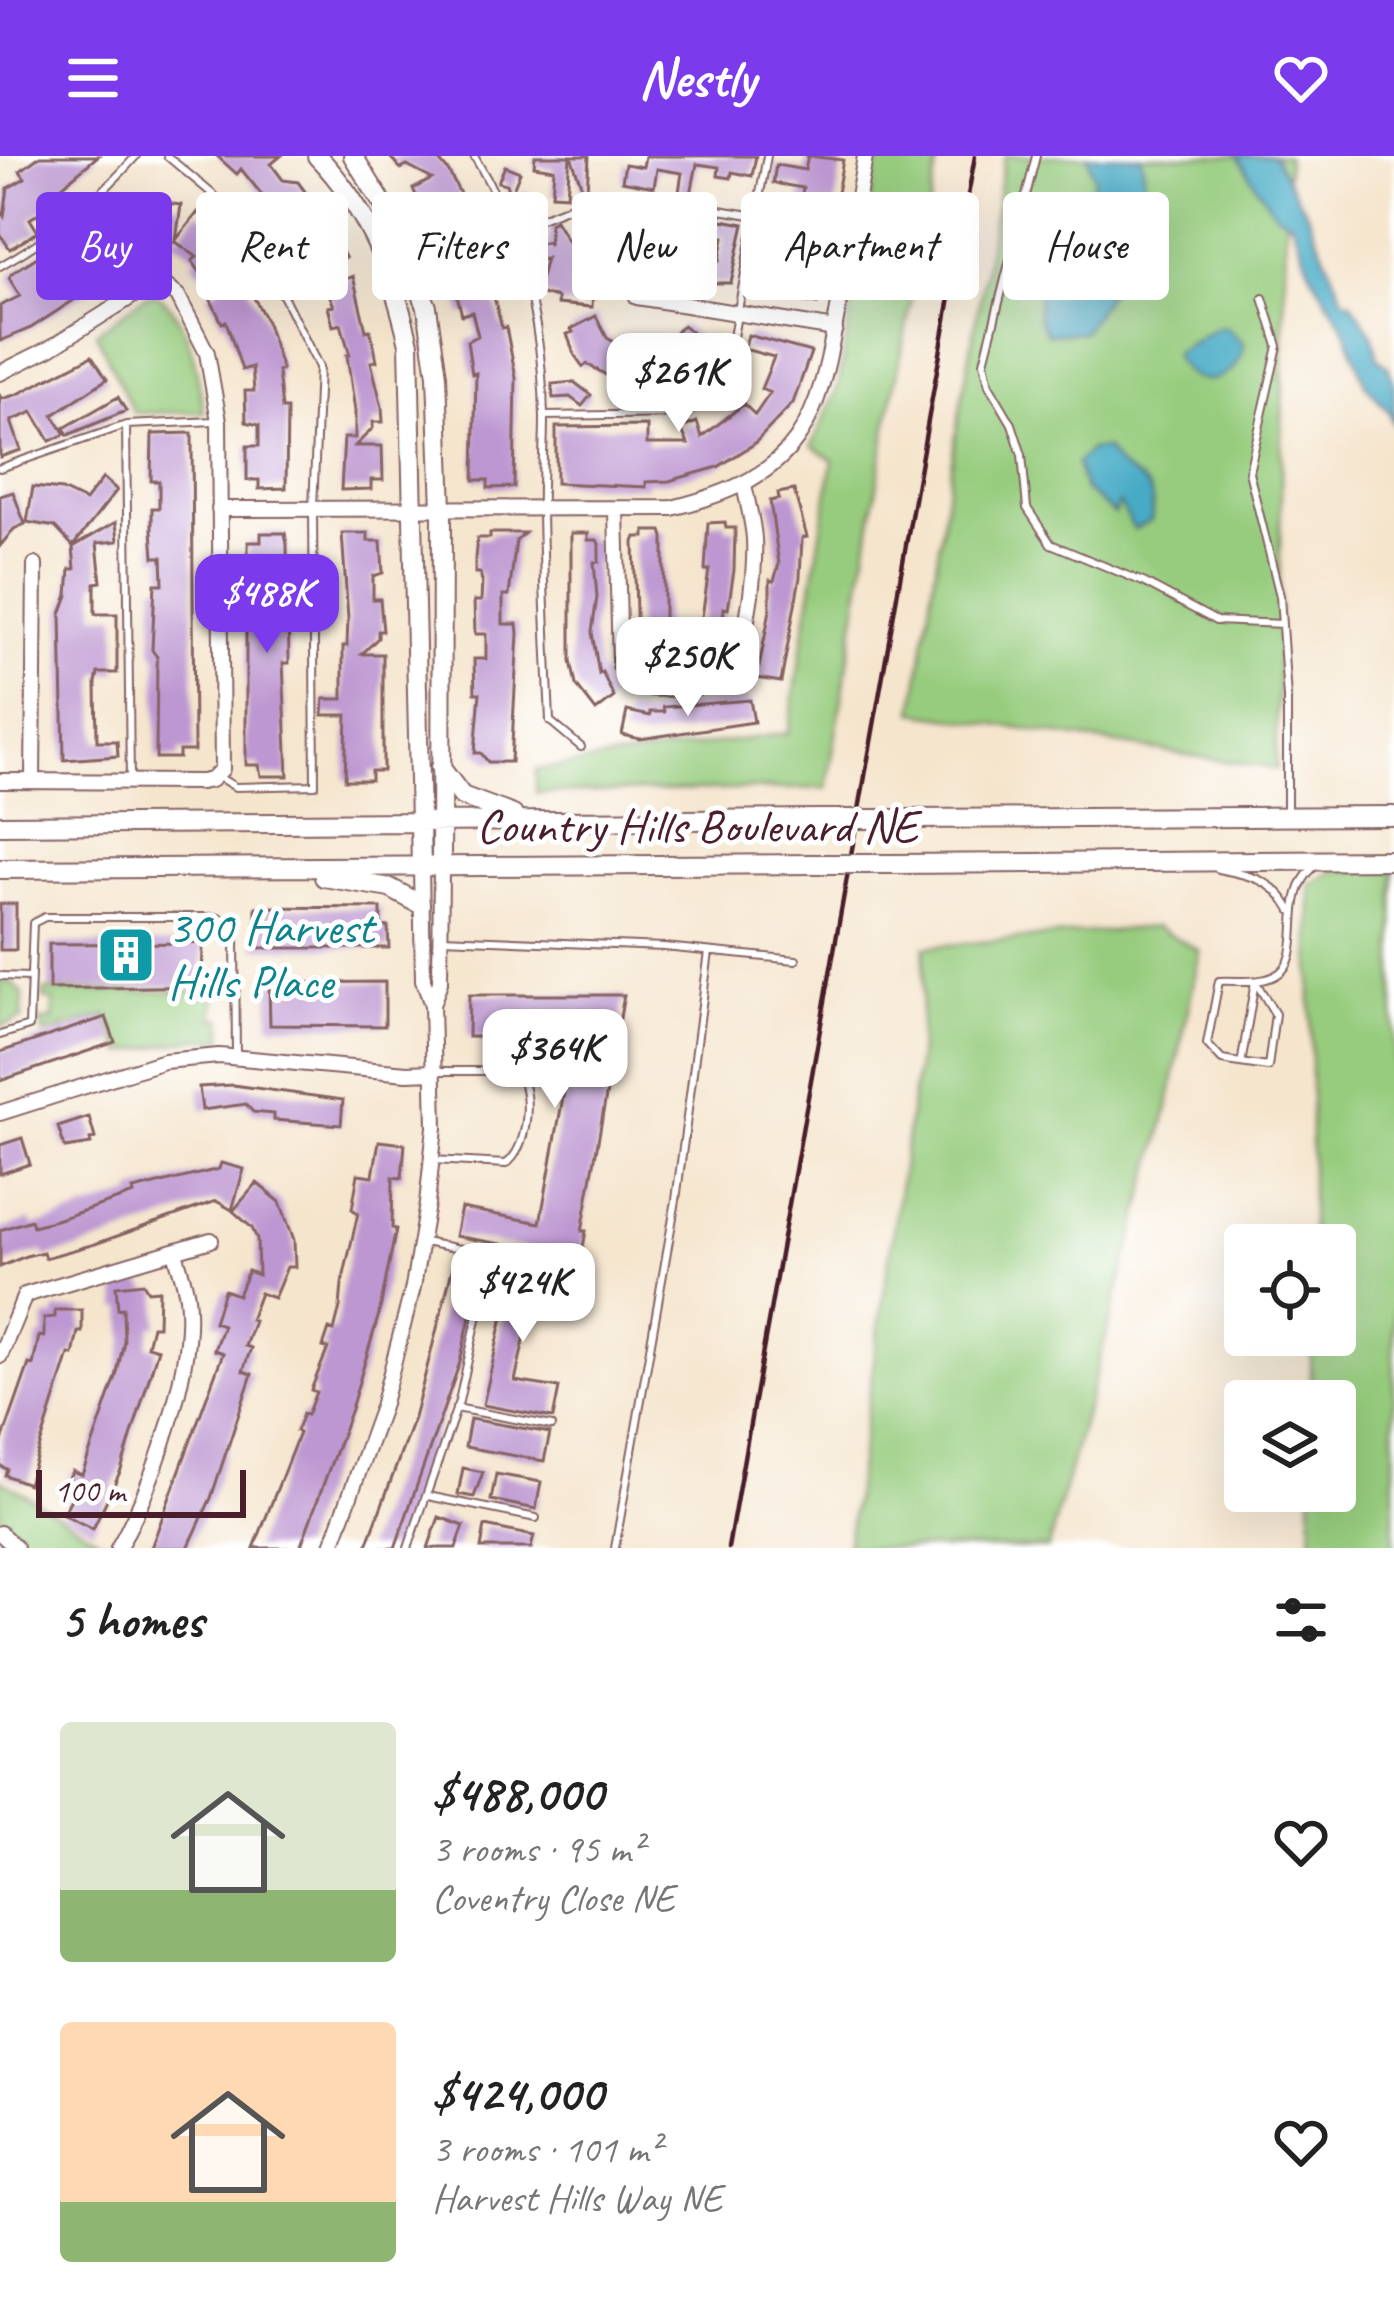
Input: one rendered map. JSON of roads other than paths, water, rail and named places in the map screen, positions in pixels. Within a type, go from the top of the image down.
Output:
[{"type":"main road","points":[[317,156],[371,230],[397,289],[409,344],[418,823],[431,866]]},
{"type":"main road","points":[[353,156],[393,220],[428,307],[437,375],[442,509],[440,822],[431,866]]},
{"type":"main road","points":[[440,767],[462,796],[535,822]]},
{"type":"main road","name":"Country Hills Boulevard NE","points":[[0,825],[1394,817]]},
{"type":"main road","name":"Country Hills Boulevard NE","points":[[0,869],[1394,860]]},
{"type":"main road","points":[[260,868],[390,888],[420,904]]},
{"type":"street","points":[[218,509],[673,508],[719,496],[763,474],[809,422],[826,380],[866,156]]},
{"type":"street","points":[[0,373],[50,348],[158,280],[178,296],[207,353],[219,421],[222,769],[218,776],[201,782],[0,781]]},
{"type":"street","points":[[656,300],[835,329]]},
{"type":"street","points":[[616,510],[620,666],[635,687],[664,690],[717,681],[736,666],[749,602],[754,540],[744,484]]},
{"type":"street","points":[[32,781],[35,565]]},
{"type":"street","points":[[431,866],[420,904],[422,980],[432,1005]]},
{"type":"street","points":[[331,1548],[382,1407],[421,1242],[435,1127],[432,1005],[440,982],[442,938],[431,866]]},
{"type":"street","points":[[0,1113],[164,1061],[236,1057],[433,1072]]},
{"type":"street","points":[[0,1356],[25,1295],[211,1240]]},
{"type":"street","points":[[118,1548],[145,1486],[183,1369],[187,1298],[175,1252]]},
{"type":"street","points":[[0,1533],[16,1548]]},
{"type":"lane","points":[[0,266],[58,230],[103,194],[136,156]]},
{"type":"lane","points":[[166,156],[246,222],[320,368],[313,508],[315,784],[235,787],[218,776]]},
{"type":"lane","points":[[474,156],[492,192]]},
{"type":"lane","points":[[762,192],[767,156]]},
{"type":"lane","points":[[1036,156],[984,362],[989,385],[1012,424],[1022,455],[1027,508],[1051,544],[1143,582],[1216,621],[1282,624]]},
{"type":"lane","points":[[548,215],[606,192],[741,213]]},
{"type":"lane","points":[[1263,298],[1278,346],[1250,472],[1280,596],[1287,817]]},
{"type":"lane","points":[[532,300],[544,416],[542,508],[550,721],[581,747]]},
{"type":"lane","points":[[544,416],[681,414],[708,402],[726,374],[742,300]]},
{"type":"lane","points":[[0,468],[126,425],[219,421]]},
{"type":"lane","points":[[126,425],[130,782]]},
{"type":"lane","points":[[1174,861],[1267,882],[1293,914]]},
{"type":"lane","points":[[1255,981],[1275,1014],[1268,1067],[1222,1060],[1207,1044],[1219,981],[1271,979],[1292,958],[1298,886],[1321,861]]},
{"type":"lane","points":[[0,1035],[29,1026],[33,923],[45,917],[215,917],[230,921],[236,951],[236,1057]]},
{"type":"lane","points":[[442,938],[796,960]]},
{"type":"lane","points":[[615,1548],[676,1200],[709,952]]},
{"type":"lane","points":[[0,976],[30,977]]},
{"type":"lane","points":[[1240,1063],[1255,981]]},
{"type":"lane","points":[[432,1160],[506,1164],[514,1160],[527,1092],[520,1076],[506,1071],[433,1072]]},
{"type":"lane","points":[[421,1242],[579,1268]]},
{"type":"lane","points":[[408,1548],[456,1408],[491,1255]]},
{"type":"lane","points":[[456,1408],[552,1426]]},
{"type":"lane","points":[[427,1496],[536,1518]]},
{"type":"water","points":[[1087,156],[1141,156],[1145,192],[1090,192],[1095,178]]},
{"type":"water","points":[[1237,156],[1273,156],[1307,214],[1344,299],[1351,301],[1372,333],[1378,358],[1388,366],[1394,383],[1394,426],[1389,412],[1365,384],[1346,331],[1312,275],[1291,222],[1274,212]]},
{"type":"water","points":[[1038,300],[1104,300],[1083,332],[1047,334],[1038,318]]},
{"type":"water","points":[[1217,327],[1226,327],[1244,343],[1240,357],[1224,376],[1201,380],[1181,367],[1174,353]]},
{"type":"water","points":[[1106,449],[1122,469],[1146,486],[1151,521],[1134,529],[1119,503],[1114,514],[1085,490],[1076,464],[1090,450]]},
{"type":"railway","points":[[728,1548],[975,156]]},
{"type":"place","name":"300 Harvest Hills Place","points":[[126,955]]}]
